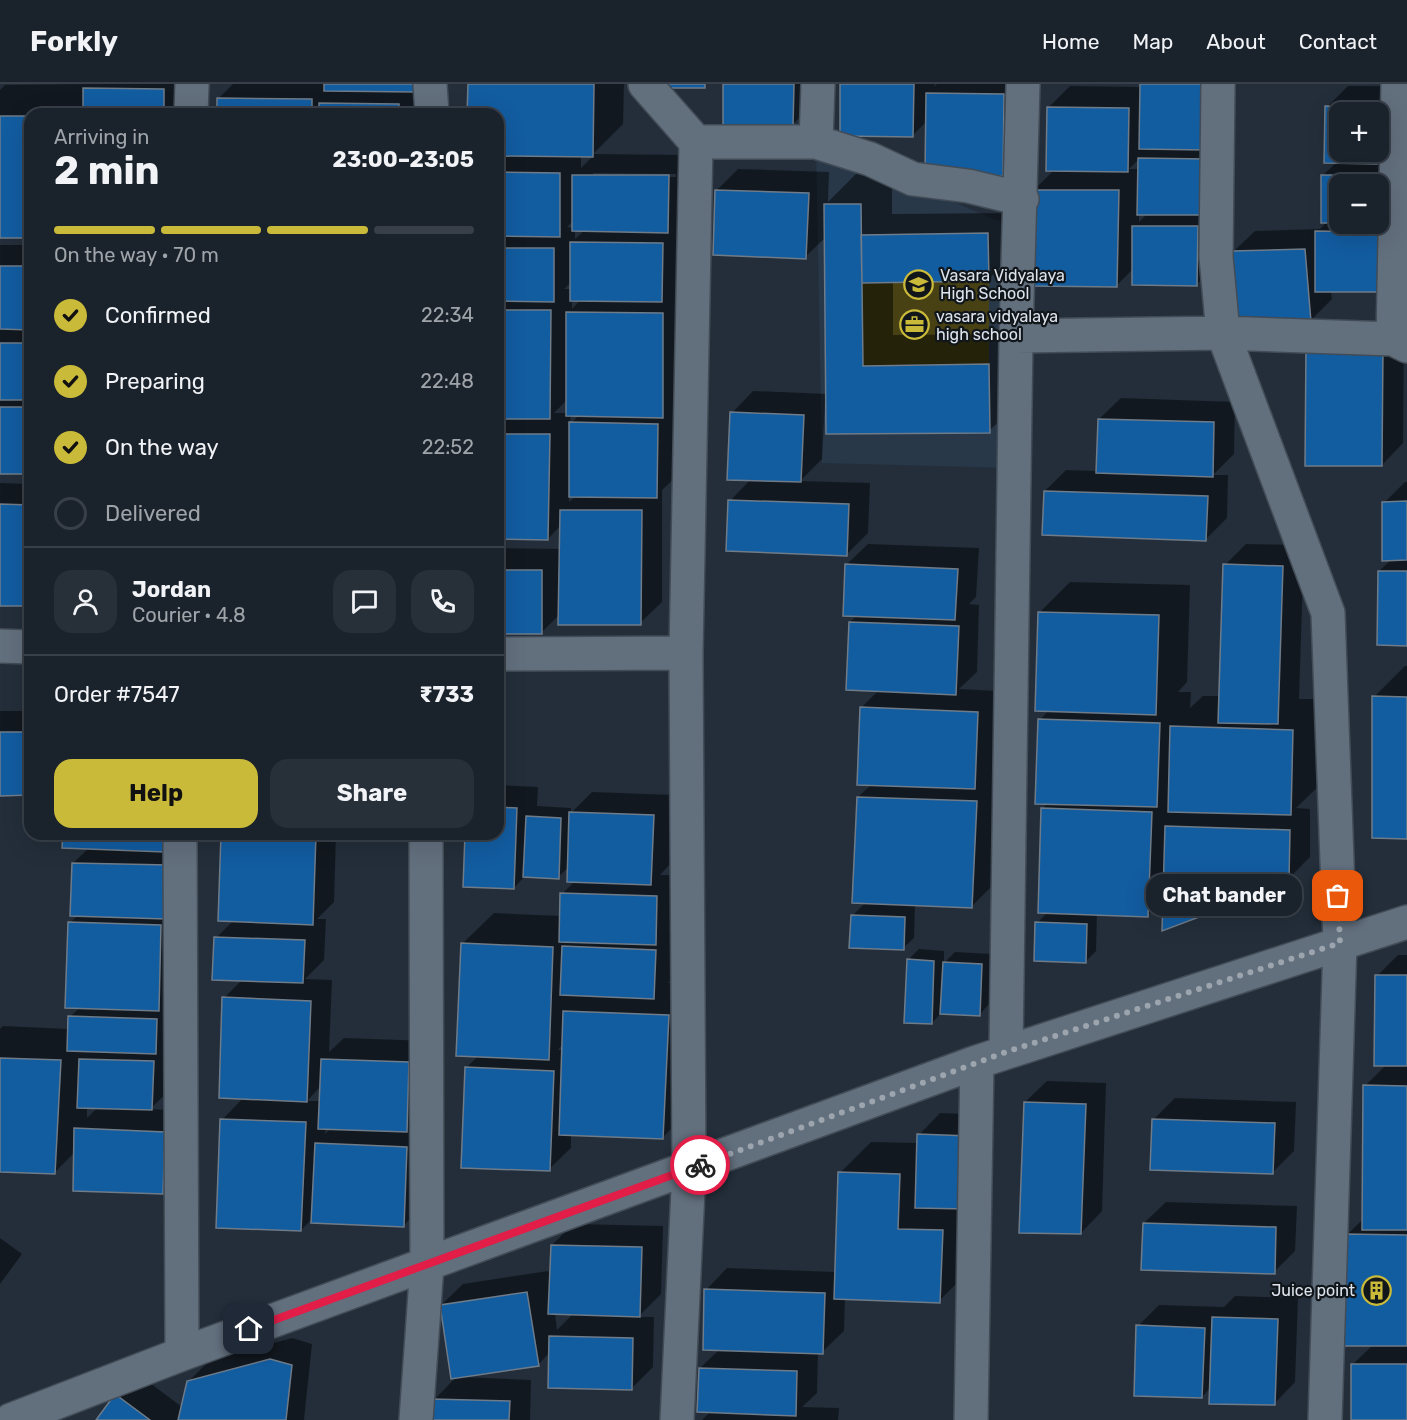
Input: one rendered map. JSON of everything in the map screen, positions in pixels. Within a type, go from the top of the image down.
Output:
[{"type":"street","points":[[191,108],[192,84]]},
{"type":"street","points":[[430,84],[432,108]]},
{"type":"street","points":[[645,84],[696,142],[686,653],[689,1169],[677,1420]]},
{"type":"street","points":[[816,142],[818,84]]},
{"type":"street","points":[[970,1420],[992,1057],[1022,199],[1023,84]]},
{"type":"street","points":[[1218,84],[1216,257],[1223,333],[1328,613],[1340,943],[1325,1420]]},
{"type":"street","points":[[1016,336],[1223,333],[1400,342],[1398,84]]},
{"type":"street","points":[[696,142],[816,142],[870,159],[913,179],[968,186],[1022,199]]},
{"type":"street","points":[[0,646],[24,647]]},
{"type":"street","points":[[504,654],[686,653]]},
{"type":"street","points":[[180,840],[183,1354]]},
{"type":"street","points":[[416,1420],[427,1265],[426,840]]},
{"type":"street","points":[[11,1420],[183,1354],[992,1057],[1407,922]]},
{"type":"shaded area","name":"Vasara Vidyalaya High School","points":[[816,142],[1021,231],[1014,468],[822,463]]},
{"type":"shaded area","points":[[989,281],[989,364],[863,366],[862,283]]},
{"type":"building","points":[[324,84],[414,84],[414,92],[324,91]]},
{"type":"building","points":[[468,84],[594,84],[593,157],[504,156],[504,108],[467,108]]},
{"type":"building","points":[[663,84],[705,84],[705,88],[663,88]]},
{"type":"building","points":[[723,84],[794,84],[793,127],[723,126]]},
{"type":"building","points":[[840,84],[914,84],[913,137],[840,136]]},
{"type":"building","points":[[1140,84],[1206,84],[1205,150],[1139,149]]},
{"type":"building","points":[[83,88],[164,89],[164,108],[83,108]]},
{"type":"building","points":[[926,93],[1004,94],[1003,176],[925,175]]},
{"type":"building","points":[[217,98],[312,99],[312,108],[217,108]]},
{"type":"building","points":[[319,103],[399,104],[399,108],[319,108]]},
{"type":"building","points":[[1325,106],[1329,106],[1329,162],[1377,162],[1377,164],[1324,163]]},
{"type":"building","points":[[1047,107],[1129,108],[1128,172],[1046,171]]},
{"type":"building","points":[[0,116],[24,116],[24,238],[0,238]]},
{"type":"building","points":[[1138,158],[1206,159],[1205,215],[1137,215]]},
{"type":"building","points":[[504,172],[560,173],[560,237],[504,236]]},
{"type":"building","points":[[572,175],[669,175],[668,233],[572,231]]},
{"type":"building","points":[[1321,175],[1329,175],[1329,223],[1321,223]]},
{"type":"building","points":[[715,190],[809,193],[806,259],[713,255]]},
{"type":"building","points":[[1032,190],[1119,190],[1117,287],[1032,286]]},
{"type":"building","points":[[824,204],[861,204],[863,366],[989,364],[990,433],[826,434]]},
{"type":"building","points":[[1132,226],[1198,226],[1197,286],[1132,285]]},
{"type":"building","points":[[1315,231],[1329,231],[1329,234],[1379,234],[1379,292],[1315,292]]},
{"type":"building","points":[[988,233],[989,281],[862,283],[861,235]]},
{"type":"building","points":[[570,242],[663,243],[662,302],[570,301]]},
{"type":"building","points":[[504,248],[554,248],[554,302],[504,301]]},
{"type":"building","points":[[1305,249],[1311,322],[1236,319],[1232,251]]},
{"type":"building","points":[[0,266],[24,266],[24,330],[0,329]]},
{"type":"building","points":[[504,310],[551,310],[550,419],[504,419]]},
{"type":"building","points":[[566,312],[663,313],[663,418],[566,416]]},
{"type":"building","points":[[0,343],[24,343],[24,400],[0,400]]},
{"type":"building","points":[[1306,346],[1383,346],[1382,466],[1305,466]]},
{"type":"building","points":[[0,407],[24,407],[24,474],[0,474]]},
{"type":"building","points":[[730,412],[804,415],[801,482],[727,480]]},
{"type":"building","points":[[1098,419],[1214,422],[1213,477],[1096,473]]},
{"type":"building","points":[[569,422],[658,424],[657,498],[569,497]]},
{"type":"building","points":[[504,434],[550,434],[548,540],[504,539]]},
{"type":"building","points":[[1044,491],[1208,496],[1206,541],[1042,535]]},
{"type":"building","points":[[728,500],[849,504],[847,556],[726,551]]},
{"type":"building","points":[[1407,501],[1407,560],[1382,561],[1382,502]]},
{"type":"building","points":[[0,504],[24,505],[24,606],[0,606]]},
{"type":"building","points":[[560,510],[642,510],[641,625],[558,625]]},
{"type":"building","points":[[845,564],[958,569],[955,620],[843,616]]},
{"type":"building","points":[[1223,564],[1283,566],[1278,724],[1218,723]]},
{"type":"building","points":[[504,570],[542,570],[542,634],[504,634]]},
{"type":"building","points":[[1378,571],[1407,571],[1407,646],[1377,645]]},
{"type":"building","points":[[1038,612],[1159,615],[1156,715],[1035,711]]},
{"type":"building","points":[[849,622],[959,626],[956,695],[846,690]]},
{"type":"building","points":[[1372,696],[1407,697],[1407,839],[1372,838]]},
{"type":"building","points":[[860,707],[978,712],[975,789],[857,785]]},
{"type":"building","points":[[1038,719],[1160,723],[1157,807],[1035,804]]},
{"type":"building","points":[[1170,726],[1293,730],[1291,815],[1168,812]]},
{"type":"building","points":[[0,732],[24,732],[24,795],[0,796]]},
{"type":"building","points":[[857,797],[977,801],[972,908],[852,903]]},
{"type":"building","points":[[504,807],[517,808],[514,889],[463,887],[465,840],[504,840]]},
{"type":"building","points":[[1041,808],[1152,812],[1148,917],[1038,913]]},
{"type":"building","points":[[569,812],[654,815],[651,885],[567,882]]},
{"type":"building","points":[[526,816],[561,818],[559,879],[523,877]]},
{"type":"building","points":[[1165,826],[1290,830],[1289,880],[1247,899],[1162,931]]},
{"type":"building","points":[[63,840],[164,840],[164,852],[62,848]]},
{"type":"building","points":[[221,840],[316,840],[313,925],[218,921]]},
{"type":"building","points":[[72,863],[168,865],[166,919],[70,916]]},
{"type":"building","points":[[560,893],[657,896],[656,945],[559,942]]},
{"type":"building","points":[[851,915],[905,917],[904,950],[849,948]]},
{"type":"building","points":[[68,922],[161,925],[159,1011],[65,1008]]},
{"type":"building","points":[[1035,922],[1087,924],[1086,963],[1034,961]]},
{"type":"building","points":[[214,937],[305,940],[303,983],[212,980]]},
{"type":"building","points":[[461,943],[553,947],[549,1060],[456,1056]]},
{"type":"building","points":[[562,946],[656,950],[654,999],[560,995]]},
{"type":"building","points":[[907,959],[934,961],[932,1024],[904,1023]]},
{"type":"building","points":[[943,962],[982,964],[980,1016],[940,1014]]},
{"type":"building","points":[[1375,975],[1407,975],[1407,1066],[1374,1066]]},
{"type":"building","points":[[222,997],[311,1001],[307,1102],[219,1098]]},
{"type":"building","points":[[563,1011],[669,1015],[663,1139],[559,1135]]},
{"type":"building","points":[[68,1016],[157,1019],[156,1054],[67,1051]]},
{"type":"building","points":[[0,1058],[61,1060],[55,1174],[0,1172]]},
{"type":"building","points":[[79,1059],[154,1061],[152,1110],[77,1108]]},
{"type":"building","points":[[321,1059],[409,1062],[407,1132],[318,1129]]},
{"type":"building","points":[[465,1067],[554,1071],[550,1171],[461,1168]]},
{"type":"building","points":[[1363,1085],[1407,1086],[1407,1230],[1362,1230]]},
{"type":"building","points":[[1024,1102],[1086,1104],[1081,1234],[1019,1233]]},
{"type":"building","points":[[220,1119],[306,1122],[301,1231],[216,1228]]},
{"type":"building","points":[[1152,1119],[1275,1123],[1273,1174],[1150,1170]]},
{"type":"building","points":[[74,1128],[165,1132],[163,1194],[73,1191]]},
{"type":"building","points":[[917,1134],[970,1136],[968,1209],[915,1208]]},
{"type":"building","points":[[315,1143],[407,1147],[404,1227],[311,1223]]},
{"type":"building","points":[[838,1172],[900,1174],[898,1229],[943,1230],[940,1303],[834,1299]]},
{"type":"building","points":[[1143,1223],[1276,1227],[1275,1274],[1141,1270]]},
{"type":"building","name":"Juice point","points":[[1345,1234],[1407,1235],[1407,1346],[1344,1346]]},
{"type":"building","points":[[551,1245],[642,1247],[640,1317],[548,1314]]},
{"type":"building","points":[[704,1289],[825,1293],[823,1354],[703,1350]]},
{"type":"building","points":[[527,1292],[539,1366],[451,1379],[440,1305]]},
{"type":"building","points":[[1212,1317],[1278,1319],[1275,1405],[1209,1404]]},
{"type":"building","points":[[1136,1325],[1205,1328],[1202,1398],[1134,1396]]},
{"type":"building","points":[[549,1336],[633,1338],[632,1390],[548,1388]]},
{"type":"building","points":[[270,1359],[292,1365],[286,1420],[178,1420],[187,1381]]},
{"type":"building","points":[[1351,1364],[1407,1364],[1407,1420],[1351,1420]]},
{"type":"building","points":[[699,1368],[797,1371],[796,1416],[697,1412]]},
{"type":"building","points":[[115,1394],[150,1420],[96,1420]]},
{"type":"building","points":[[432,1399],[510,1401],[509,1420],[432,1420]]},
{"type":"way so far","points":[[700,1165],[1006,1052],[1340,943],[1338,896]]},
{"type":"place","name":"Vasara Vidyalaya High School","points":[[919,284]]},
{"type":"place","name":"vasara vidyalaya high school","points":[[915,325]]},
{"type":"place","name":"Chat bander","points":[[1338,896]]},
{"type":"place","name":"Juice point","points":[[1376,1290]]},
{"type":"route","points":[[249,1329],[700,1165]]}]
